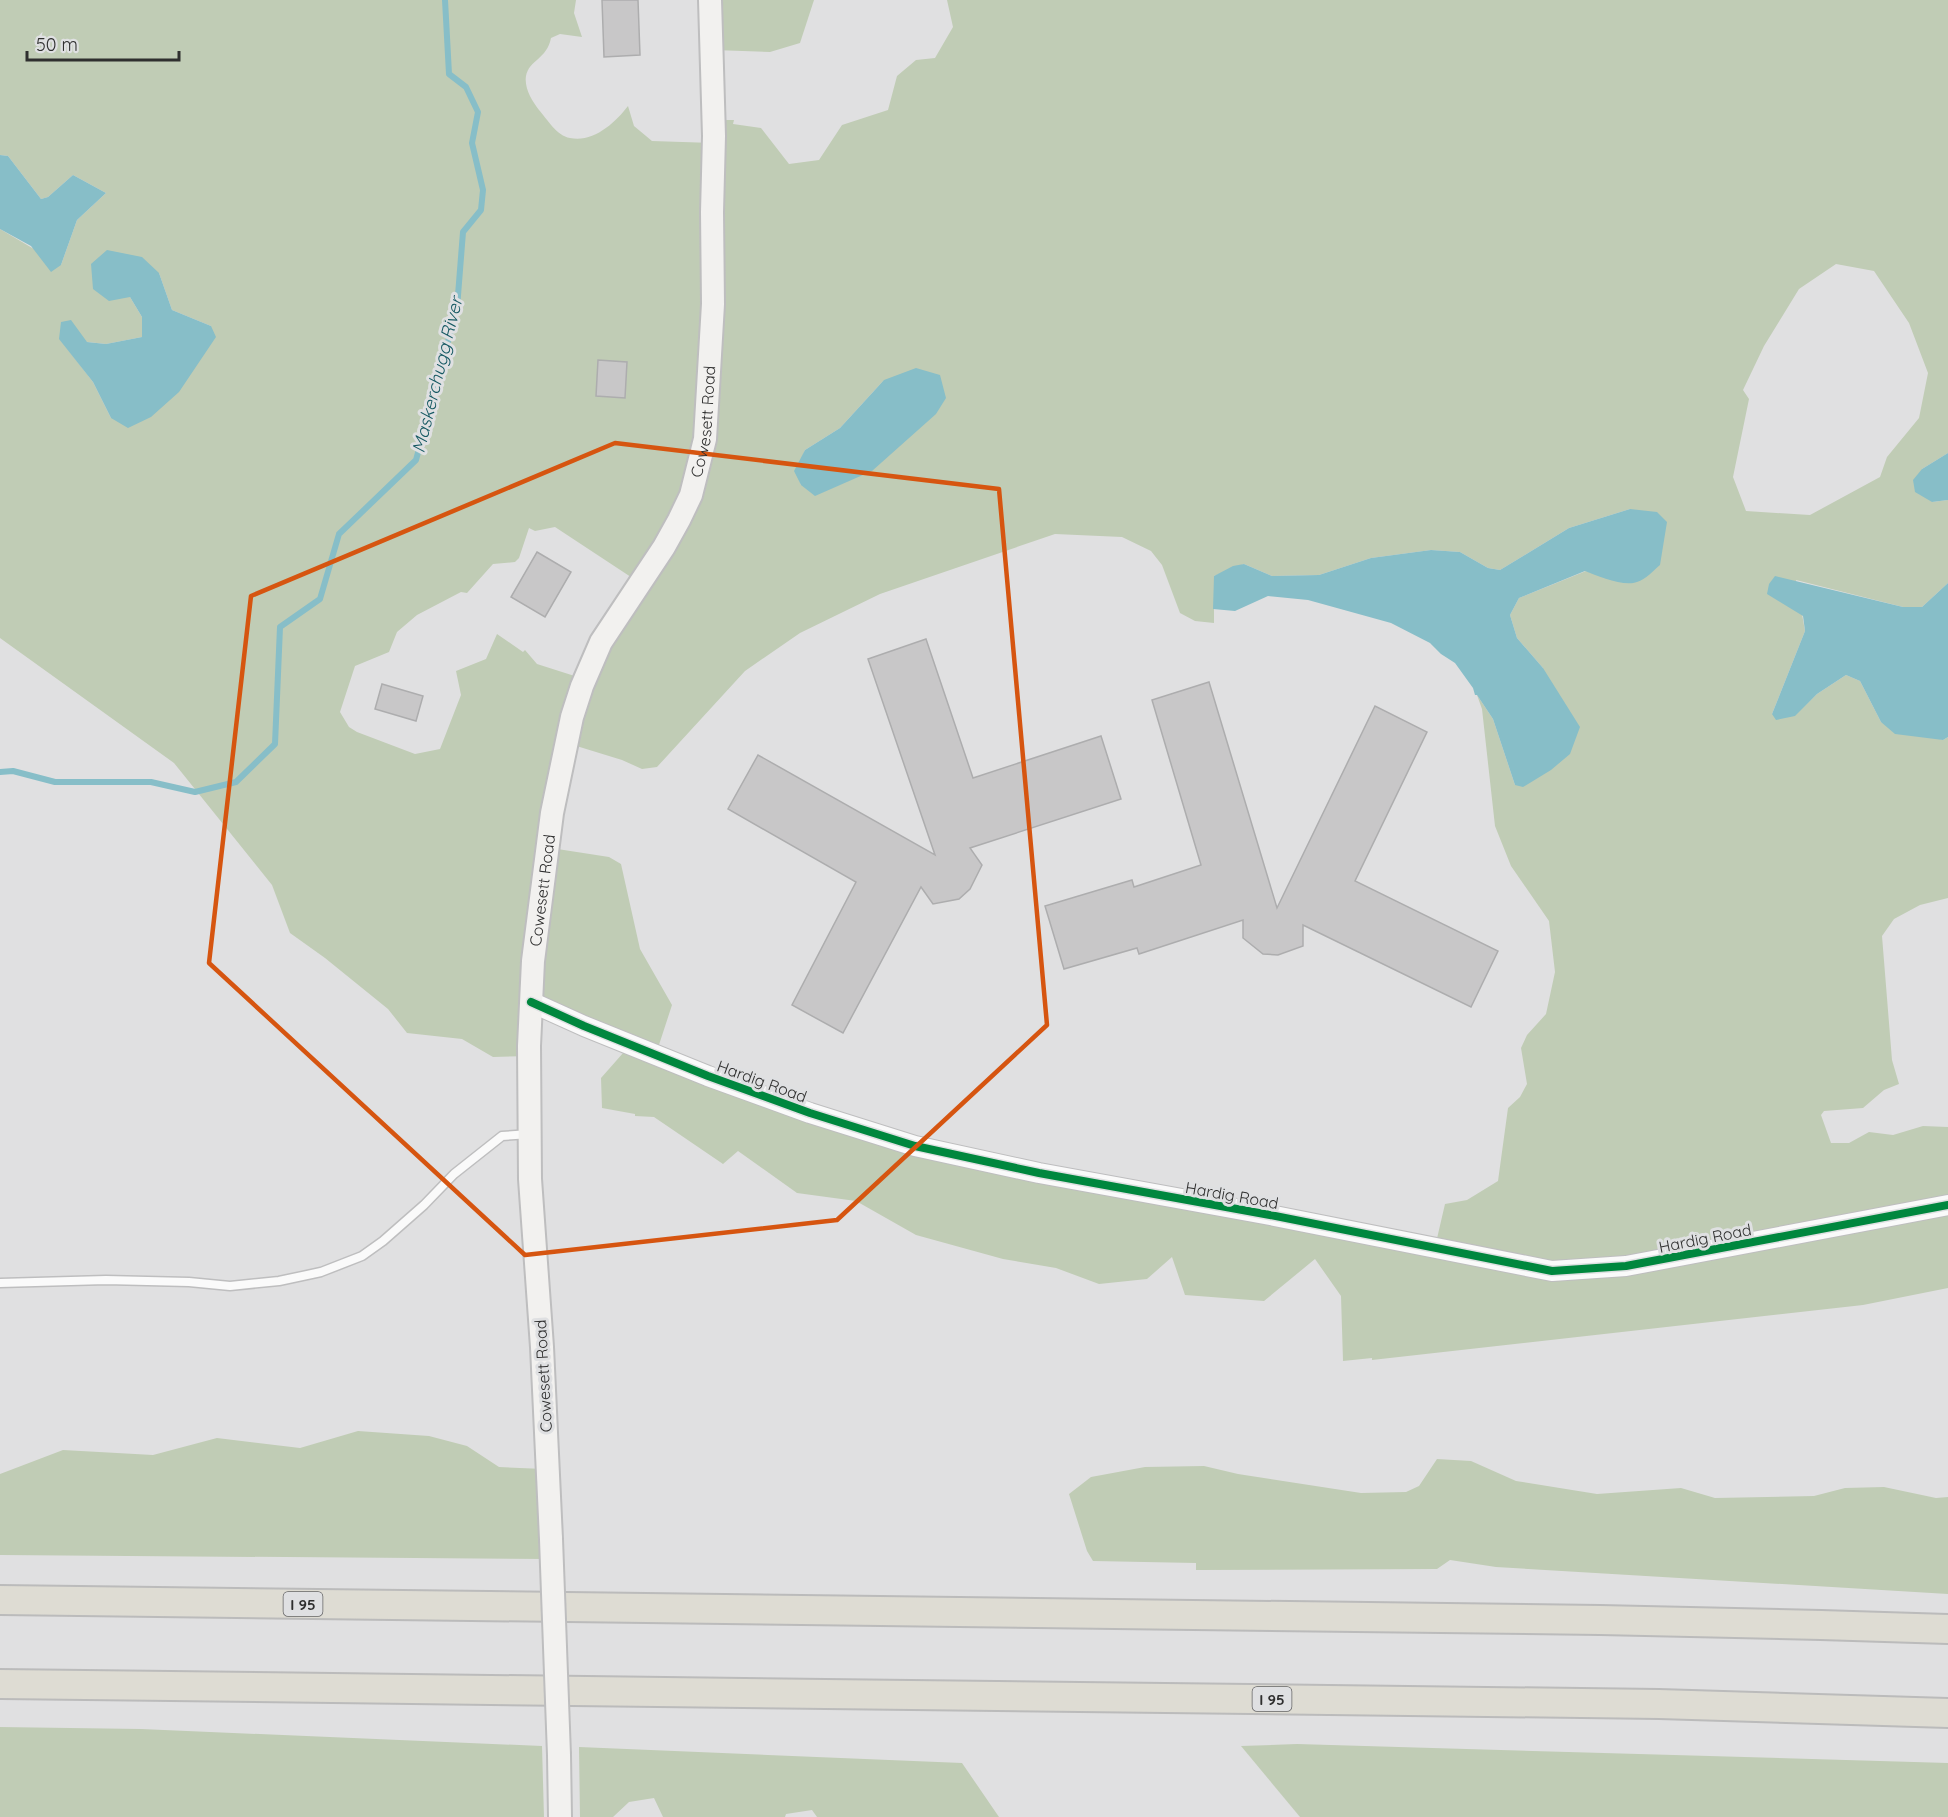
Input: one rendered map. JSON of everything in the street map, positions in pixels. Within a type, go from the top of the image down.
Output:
[{"type":"highway","name":"I 95","points":[[0,1600],[1621,1621],[1821,1624],[1948,1629]]},
{"type":"highway","name":"I 95","points":[[0,1684],[1669,1705],[1948,1713]]},
{"type":"main road","name":"Cowesett Road","points":[[560,1817],[560,1755],[551,1539],[530,1179],[529,1046],[533,962],[552,813],[572,717],[582,686],[602,642],[664,547],[687,503],[700,466],[705,439],[713,304],[714,136],[710,0]]},
{"type":"street","name":"Hardig Road","points":[[531,1002],[708,1076],[810,1113],[915,1146],[1039,1173],[1552,1271],[1626,1266],[1948,1205]]},
{"type":"lane","points":[[0,1283],[106,1280],[189,1282],[230,1286],[279,1281],[321,1272],[362,1256],[383,1241],[424,1205],[454,1174],[502,1136],[530,1134]]},
{"type":"highlighted area","points":[[615,443],[999,489],[1047,1025],[837,1220],[525,1255],[209,963],[251,596]]},
{"type":"green space","points":[[0,0],[576,0],[574,13],[582,37],[560,34],[551,38],[546,51],[531,66],[526,76],[527,90],[534,103],[561,134],[565,137],[579,139],[595,135],[617,119],[628,106],[634,126],[652,141],[713,143],[716,120],[734,120],[733,124],[761,128],[789,164],[819,160],[842,125],[888,110],[897,76],[916,60],[935,58],[953,27],[947,0],[1948,0],[1948,453],[1922,469],[1932,502],[1948,500],[1948,583],[1922,607],[1903,607],[1796,580],[1805,631],[1772,714],[1795,715],[1817,694],[1846,675],[1860,681],[1881,722],[1943,740],[1948,737],[1948,898],[1920,905],[1894,919],[1882,936],[1892,1060],[1899,1084],[1884,1090],[1863,1108],[1824,1111],[1821,1115],[1831,1143],[1849,1143],[1869,1132],[1893,1135],[1923,1126],[1948,1127],[1948,1288],[1863,1305],[1372,1360],[1372,1358],[1343,1361],[1341,1296],[1315,1259],[1264,1301],[1185,1295],[1172,1257],[1147,1279],[1099,1284],[1056,1268],[1003,1259],[916,1235],[856,1201],[797,1193],[738,1151],[723,1164],[654,1117],[635,1116],[635,1114],[602,1108],[601,1078],[631,1044],[548,1008],[532,1018],[531,1056],[493,1057],[462,1039],[407,1033],[388,1009],[290,933],[272,885],[174,763],[0,638],[0,229],[61,265],[77,220],[106,193],[73,175],[48,197],[41,199],[8,156],[0,155]],"holes":[[[1836,264],[1874,271],[1909,323],[1928,373],[1919,418],[1887,457],[1880,477],[1810,515],[1746,511],[1733,477],[1749,399],[1743,390],[1764,346],[1799,289]],[[159,273],[172,310],[211,326],[111,418],[93,382],[60,339],[106,344],[142,337],[142,317],[130,297]],[[884,380],[801,485],[796,472],[805,450],[840,428]],[[1630,509],[1609,579],[1586,571],[1519,598],[1510,615],[1517,638],[1543,668],[1515,785],[1493,719],[1477,695],[1482,709],[1495,826],[1511,866],[1549,921],[1555,972],[1546,1014],[1527,1035],[1521,1048],[1527,1084],[1520,1097],[1508,1108],[1498,1181],[1467,1200],[1445,1204],[1435,1247],[916,1144],[657,1051],[672,1005],[640,949],[621,864],[609,857],[551,848],[570,744],[622,760],[642,769],[657,767],[745,671],[800,633],[880,594],[1055,534],[1122,537],[1151,551],[1162,565],[1180,613],[1195,621],[1214,623],[1214,576],[1244,564],[1272,576],[1319,575],[1371,558],[1431,550],[1460,552],[1488,568],[1500,570],[1569,528]],[[555,527],[640,583],[584,679],[537,664],[525,650],[523,652],[497,634],[486,659],[456,671],[461,695],[440,749],[415,754],[349,727],[340,712],[355,666],[389,652],[397,632],[417,615],[461,592],[467,593],[493,564],[515,562],[519,558],[529,528],[535,531]]]},
{"type":"green space","points":[[713,0],[814,0],[800,43],[770,52],[714,50]]},
{"type":"green space","points":[[358,1431],[429,1436],[467,1446],[499,1467],[544,1469],[546,1559],[0,1555],[0,1474],[63,1450],[153,1455],[217,1438],[300,1448]]},
{"type":"green space","points":[[1437,1459],[1471,1461],[1516,1481],[1597,1494],[1681,1488],[1715,1498],[1814,1496],[1845,1488],[1884,1487],[1936,1498],[1948,1497],[1948,1594],[1496,1567],[1450,1560],[1437,1569],[1196,1570],[1196,1563],[1093,1561],[1087,1551],[1069,1494],[1091,1477],[1145,1467],[1204,1466],[1238,1474],[1361,1493],[1406,1492],[1419,1486]]},
{"type":"green space","points":[[0,1727],[141,1729],[542,1746],[544,1817],[0,1817]]},
{"type":"green space","points":[[1297,1744],[1948,1763],[1948,1817],[1300,1817],[1241,1746]]},
{"type":"green space","points":[[579,1747],[962,1763],[999,1817],[817,1817],[812,1810],[786,1814],[785,1817],[663,1817],[654,1798],[629,1802],[613,1817],[580,1817]]},
{"type":"water","points":[[0,155],[8,156],[41,199],[48,197],[73,175],[106,193],[77,220],[61,265],[51,272],[31,246],[0,229]]},
{"type":"water","points":[[107,250],[142,257],[159,273],[172,310],[211,326],[216,337],[179,392],[151,417],[128,428],[111,418],[93,382],[59,339],[61,322],[71,320],[87,342],[106,344],[142,337],[142,317],[130,297],[109,301],[93,289],[91,264]]},
{"type":"water","points":[[916,368],[940,375],[946,398],[936,414],[872,471],[815,496],[801,485],[794,471],[805,450],[840,428],[884,380]]},
{"type":"water","points":[[1948,453],[1948,500],[1932,502],[1915,492],[1913,480],[1922,469]]},
{"type":"water","points":[[1630,509],[1657,512],[1667,522],[1660,565],[1643,579],[1632,583],[1611,580],[1585,571],[1519,598],[1510,615],[1517,638],[1543,668],[1580,727],[1570,754],[1551,770],[1523,787],[1515,785],[1493,719],[1475,695],[1473,688],[1455,663],[1430,643],[1391,623],[1308,600],[1268,596],[1235,611],[1213,609],[1214,576],[1233,566],[1244,564],[1272,576],[1319,575],[1371,558],[1431,550],[1460,552],[1488,568],[1500,570],[1569,528]]},
{"type":"water","points":[[1775,576],[1903,607],[1922,607],[1948,583],[1948,737],[1943,740],[1895,734],[1881,722],[1860,681],[1846,675],[1817,694],[1795,716],[1776,720],[1772,714],[1805,631],[1803,616],[1767,594],[1769,584]]},
{"type":"building","points":[[602,0],[638,0],[640,55],[604,57]]},
{"type":"building","points":[[598,360],[627,362],[625,398],[596,396]]},
{"type":"building","points":[[537,552],[571,572],[545,617],[511,597]]},
{"type":"building","points":[[926,639],[973,778],[1101,736],[1121,799],[970,848],[982,865],[970,889],[959,899],[933,904],[921,887],[843,1033],[792,1005],[856,882],[728,809],[758,755],[935,855],[868,659]]},
{"type":"building","points":[[1209,682],[1277,908],[1375,706],[1427,732],[1355,881],[1498,951],[1471,1007],[1303,925],[1303,946],[1278,955],[1263,954],[1243,938],[1243,920],[1139,954],[1137,948],[1064,969],[1045,906],[1132,880],[1134,887],[1201,865],[1152,700]]},
{"type":"building","points":[[382,684],[423,696],[416,721],[375,709]]},
{"type":"waterway","name":"Maskerchugg River","points":[[0,772],[13,771],[55,782],[151,782],[195,792],[236,782],[275,744],[280,627],[320,599],[339,534],[416,460],[457,308],[463,232],[481,210],[483,190],[472,143],[478,112],[466,87],[449,74],[445,0]]},
{"type":"cycle path","points":[[531,1002],[708,1076],[810,1113],[915,1146],[1039,1173],[1270,1215],[1552,1271],[1626,1266],[1948,1205]]}]
